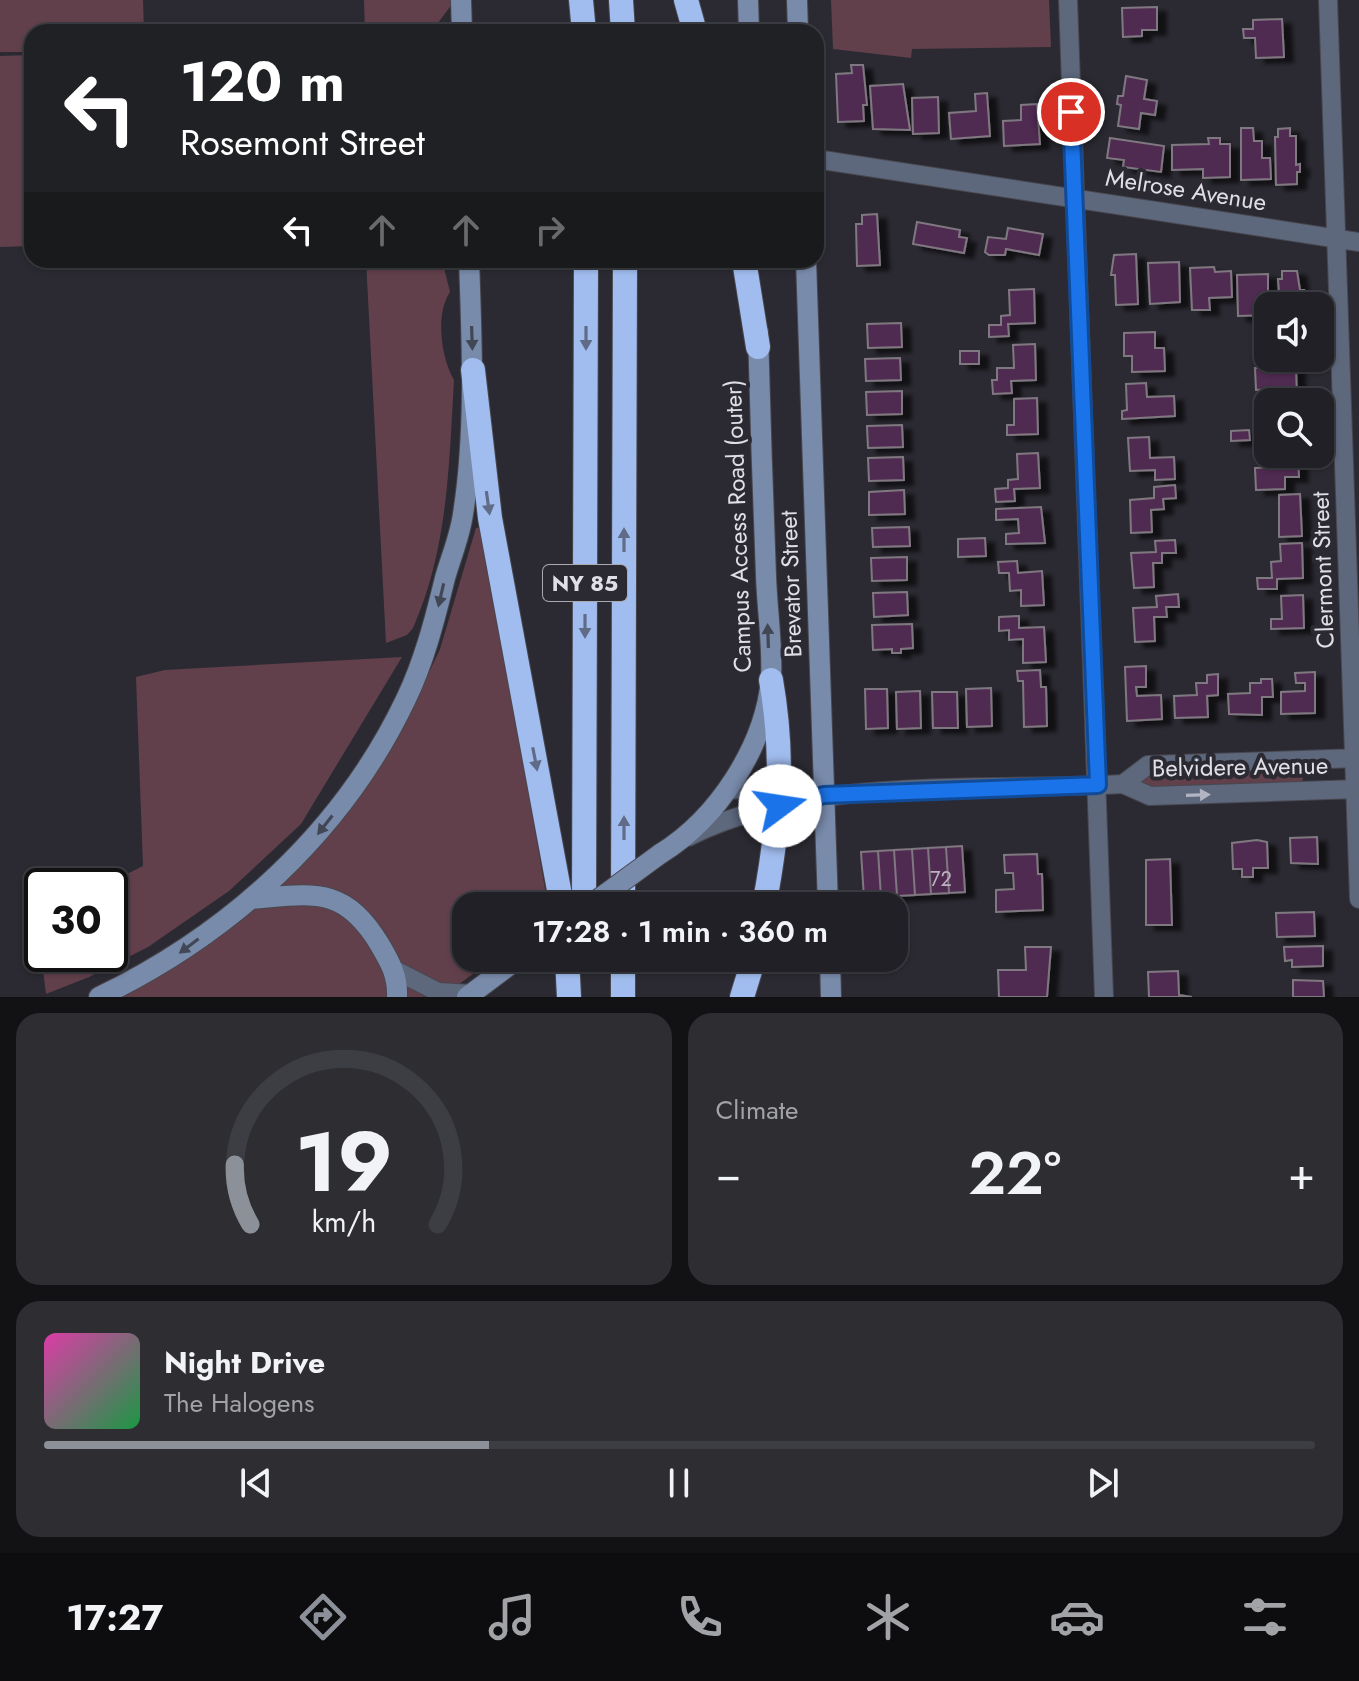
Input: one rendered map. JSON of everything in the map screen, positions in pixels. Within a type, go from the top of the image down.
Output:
[{"type":"highway","points":[[581,0],[583,24]]},
{"type":"highway","points":[[621,0],[622,24]]},
{"type":"highway","points":[[686,0],[693,24]]},
{"type":"highway","name":"NY 85","points":[[586,268],[586,892]]},
{"type":"highway","name":"NY 85","points":[[623,892],[625,268]]},
{"type":"highway","points":[[745,268],[758,347]]},
{"type":"highway","points":[[473,370],[490,518],[559,892]]},
{"type":"highway","points":[[766,892],[779,796],[777,714],[771,680]]},
{"type":"highway","points":[[568,972],[569,997]]},
{"type":"highway","points":[[584,972],[584,997]]},
{"type":"highway","points":[[623,972],[623,997]]},
{"type":"highway","points":[[742,997],[750,972]]},
{"type":"street","points":[[461,0],[462,24]]},
{"type":"street","points":[[748,0],[749,24]]},
{"type":"street","points":[[797,0],[798,24]]},
{"type":"street","points":[[1068,0],[1104,997]]},
{"type":"street","name":"Clermont Street","points":[[1328,0],[1359,899]]},
{"type":"street","name":"Melrose Avenue","points":[[824,160],[1359,242]]},
{"type":"street","points":[[99,997],[177,954],[251,899],[296,859],[367,769],[407,698],[438,612],[463,516],[473,370],[469,268]]},
{"type":"street","name":"Campus Access Road (outer)","points":[[606,892],[683,840],[710,815],[729,790],[753,741],[771,680],[755,268]]},
{"type":"street","name":"Brevator Street","points":[[806,268],[827,892]]},
{"type":"street","name":"Belvidere Avenue","points":[[1123,784],[1148,765],[1356,758]]},
{"type":"street","name":"Belvidere Avenue","points":[[729,790],[779,796],[1123,784],[1150,796],[1357,789]]},
{"type":"street","name":"Belvidere Avenue","points":[[683,840],[779,796]]},
{"type":"street","points":[[251,899],[307,894],[346,905],[363,917],[395,970],[397,997]]},
{"type":"street","points":[[395,970],[438,992],[470,995],[500,972]]},
{"type":"street","points":[[830,972],[831,997]]},
{"type":"shaded area","points":[[0,0],[143,0],[144,24],[24,24],[24,52],[0,52]]},
{"type":"shaded area","points":[[364,0],[455,0],[437,24],[365,24]]},
{"type":"shaded area","points":[[831,0],[1049,0],[1051,47],[912,49],[911,58],[833,49]]},
{"type":"shaded area","points":[[24,55],[24,246],[0,247],[0,56]]},
{"type":"shaded area","points":[[366,268],[444,268],[450,292],[442,312],[443,348],[454,380],[445,506],[433,568],[413,628],[407,635],[386,643]]},
{"type":"shaded area","points":[[483,527],[546,892],[452,892],[452,972],[476,972],[441,997],[96,997],[177,954],[296,859],[368,784],[408,717],[440,649],[476,528]]},
{"type":"shaded area","points":[[402,657],[301,824],[229,891],[148,947],[128,957],[128,874],[143,866],[136,677],[165,670]]},
{"type":"shaded area","points":[[1302,772],[1303,780],[1298,784],[1143,789],[1138,779],[1143,776]]},
{"type":"shaded area","points":[[43,972],[99,972],[89,977],[46,994]]},
{"type":"building","points":[[1157,7],[1157,30],[1142,30],[1142,36],[1123,37],[1122,8]]},
{"type":"building","points":[[1282,19],[1284,57],[1256,58],[1255,38],[1244,38],[1243,29],[1253,29],[1253,20]]},
{"type":"building","points":[[851,65],[863,65],[867,105],[863,105],[864,121],[838,122],[836,74],[852,73]]},
{"type":"building","points":[[1126,76],[1147,80],[1144,99],[1157,101],[1155,115],[1141,113],[1139,129],[1118,126],[1121,105],[1117,104],[1118,96],[1123,96]]},
{"type":"building","points":[[903,84],[910,130],[873,129],[870,86]]},
{"type":"building","points":[[987,93],[990,136],[951,139],[949,113],[976,111],[975,94]]},
{"type":"building","points":[[938,97],[939,133],[913,134],[912,98]]},
{"type":"building","points":[[1037,104],[1040,144],[1004,146],[1003,121],[1021,120],[1021,105]]},
{"type":"building","points":[[1241,128],[1253,128],[1254,141],[1262,141],[1262,158],[1270,158],[1271,179],[1241,180]]},
{"type":"building","points":[[1290,128],[1290,136],[1296,136],[1296,165],[1300,164],[1300,172],[1297,172],[1297,184],[1276,185],[1275,137],[1278,137],[1278,129]]},
{"type":"building","points":[[1110,138],[1164,146],[1161,172],[1123,167],[1124,160],[1107,158]]},
{"type":"building","points":[[1208,138],[1220,138],[1220,144],[1230,144],[1230,177],[1203,178],[1203,169],[1172,170],[1172,145],[1209,144]]},
{"type":"building","points":[[877,214],[880,265],[857,266],[856,224],[862,224],[862,215]]},
{"type":"building","points":[[917,222],[960,230],[959,237],[967,238],[964,253],[913,244]]},
{"type":"building","points":[[1008,228],[1043,234],[1039,255],[1006,249],[1005,255],[985,252],[988,237],[1006,239]]},
{"type":"building","points":[[1136,254],[1138,304],[1116,305],[1115,275],[1111,275],[1114,255]]},
{"type":"building","points":[[1179,262],[1180,302],[1150,304],[1148,263]]},
{"type":"building","points":[[1214,267],[1215,272],[1231,271],[1232,297],[1209,298],[1210,310],[1192,310],[1190,268]]},
{"type":"building","points":[[1282,271],[1297,271],[1300,290],[1304,292],[1279,292],[1278,279],[1282,279]]},
{"type":"building","points":[[1268,274],[1268,292],[1254,292],[1254,315],[1238,316],[1237,275]]},
{"type":"building","points":[[1034,289],[1035,323],[1008,324],[1009,336],[989,337],[989,325],[1001,325],[1001,316],[1010,315],[1009,290]]},
{"type":"building","points":[[901,323],[902,347],[868,348],[867,324]]},
{"type":"building","points":[[1155,332],[1155,348],[1164,348],[1165,371],[1132,372],[1132,356],[1124,356],[1124,333]]},
{"type":"building","points":[[1035,344],[1036,380],[1011,381],[1012,393],[993,394],[992,380],[997,380],[997,368],[1014,368],[1013,345]]},
{"type":"building","points":[[960,351],[979,351],[979,364],[960,364]]},
{"type":"building","points":[[900,358],[901,380],[866,381],[865,359]]},
{"type":"building","points":[[1255,372],[1296,372],[1297,388],[1256,388]]},
{"type":"building","points":[[1146,383],[1147,397],[1174,396],[1175,416],[1122,419],[1122,411],[1127,410],[1126,384]]},
{"type":"building","points":[[902,391],[902,414],[867,415],[866,392]]},
{"type":"building","points":[[1037,398],[1038,434],[1007,435],[1007,425],[1014,425],[1014,399]]},
{"type":"building","points":[[902,425],[903,447],[868,448],[867,426]]},
{"type":"building","points":[[1249,430],[1250,440],[1231,441],[1231,431]]},
{"type":"building","points":[[1149,437],[1150,458],[1174,457],[1175,479],[1155,480],[1155,470],[1130,471],[1128,438]]},
{"type":"building","points":[[1038,453],[1040,488],[1014,489],[1015,501],[996,502],[995,489],[1008,488],[1008,480],[1018,479],[1017,454]]},
{"type":"building","points":[[903,457],[904,480],[869,481],[868,458]]},
{"type":"building","points":[[1255,468],[1299,468],[1299,477],[1285,477],[1285,489],[1256,490]]},
{"type":"building","points":[[1175,485],[1176,498],[1163,499],[1164,509],[1151,510],[1152,532],[1131,533],[1130,500],[1154,498],[1154,487]]},
{"type":"building","points":[[904,490],[905,514],[869,515],[869,492]]},
{"type":"building","points":[[1300,494],[1302,536],[1279,537],[1279,495]]},
{"type":"building","points":[[1041,507],[1045,543],[1006,544],[1006,534],[1019,533],[1018,519],[996,520],[996,509]]},
{"type":"building","points":[[909,527],[910,546],[873,547],[872,528]]},
{"type":"building","points":[[985,538],[986,556],[958,557],[958,539]]},
{"type":"building","points":[[1175,540],[1176,553],[1162,553],[1162,563],[1153,563],[1154,587],[1134,588],[1131,553],[1156,552],[1155,541]]},
{"type":"building","points":[[1302,543],[1303,578],[1277,579],[1277,589],[1258,589],[1257,578],[1272,578],[1271,562],[1281,561],[1280,544]]},
{"type":"building","points":[[907,557],[907,580],[872,581],[871,558]]},
{"type":"building","points":[[1017,561],[1018,573],[1042,571],[1044,605],[1021,606],[1021,590],[1010,591],[1009,573],[999,573],[998,562]]},
{"type":"building","points":[[907,592],[908,615],[874,617],[873,593]]},
{"type":"building","points":[[1178,594],[1179,607],[1166,607],[1167,617],[1154,617],[1155,641],[1135,642],[1133,608],[1157,607],[1156,596]]},
{"type":"building","points":[[1303,595],[1304,628],[1271,629],[1271,619],[1282,619],[1281,596]]},
{"type":"building","points":[[1019,616],[1019,628],[1044,627],[1046,662],[1023,663],[1023,639],[1009,640],[1009,630],[999,631],[999,617]]},
{"type":"building","points":[[912,624],[913,648],[901,649],[901,653],[892,653],[892,649],[873,650],[872,625]]},
{"type":"building","points":[[1146,666],[1146,687],[1136,687],[1137,696],[1161,695],[1162,719],[1127,721],[1125,667]]},
{"type":"building","points":[[1040,670],[1041,687],[1046,687],[1047,726],[1024,727],[1023,681],[1018,681],[1017,671]]},
{"type":"building","points":[[1315,672],[1315,713],[1281,714],[1281,692],[1305,691],[1305,683],[1296,683],[1295,673]]},
{"type":"building","points":[[1218,674],[1218,695],[1207,696],[1208,717],[1175,718],[1174,696],[1197,695],[1196,683],[1207,683],[1207,675]]},
{"type":"building","points":[[1261,679],[1272,679],[1273,697],[1262,697],[1262,715],[1229,714],[1228,694],[1250,693],[1250,683],[1261,683]]},
{"type":"building","points":[[991,688],[992,726],[967,727],[966,689]]},
{"type":"building","points":[[865,689],[887,689],[888,728],[866,729]]},
{"type":"building","points":[[920,691],[921,728],[897,729],[896,692]]},
{"type":"building","points":[[932,692],[957,692],[958,728],[933,728]]},
{"type":"building","points":[[1317,837],[1318,864],[1291,863],[1290,838]]},
{"type":"building","points":[[1267,842],[1268,868],[1253,868],[1253,877],[1242,877],[1242,869],[1233,869],[1232,843]]},
{"type":"building","points":[[962,846],[965,892],[949,893],[946,847]]},
{"type":"building","points":[[946,847],[949,893],[931,894],[928,848]]},
{"type":"building","points":[[928,848],[931,894],[915,895],[912,849]]},
{"type":"building","points":[[912,849],[915,895],[897,892],[894,850]]},
{"type":"building","points":[[894,850],[897,892],[881,892],[878,851]]},
{"type":"building","points":[[878,851],[881,892],[864,892],[861,852]]},
{"type":"building","points":[[1037,854],[1038,874],[1042,874],[1043,910],[996,912],[996,890],[1014,889],[1013,873],[1005,873],[1004,855]]},
{"type":"building","points":[[1170,859],[1172,925],[1146,925],[1146,860]]},
{"type":"building","points":[[1314,912],[1315,936],[1277,937],[1276,913]]},
{"type":"building","points":[[1323,946],[1323,966],[1292,967],[1292,960],[1285,961],[1284,947]]},
{"type":"building","points":[[1025,947],[1051,947],[1047,997],[999,997],[998,970],[1026,970]]},
{"type":"building","points":[[1178,971],[1179,995],[1192,997],[1149,997],[1148,972]]},
{"type":"building","points":[[1293,980],[1323,981],[1324,997],[1293,997]]},
{"type":"route","points":[[780,806],[824,795],[1098,785],[1071,112]]}]
